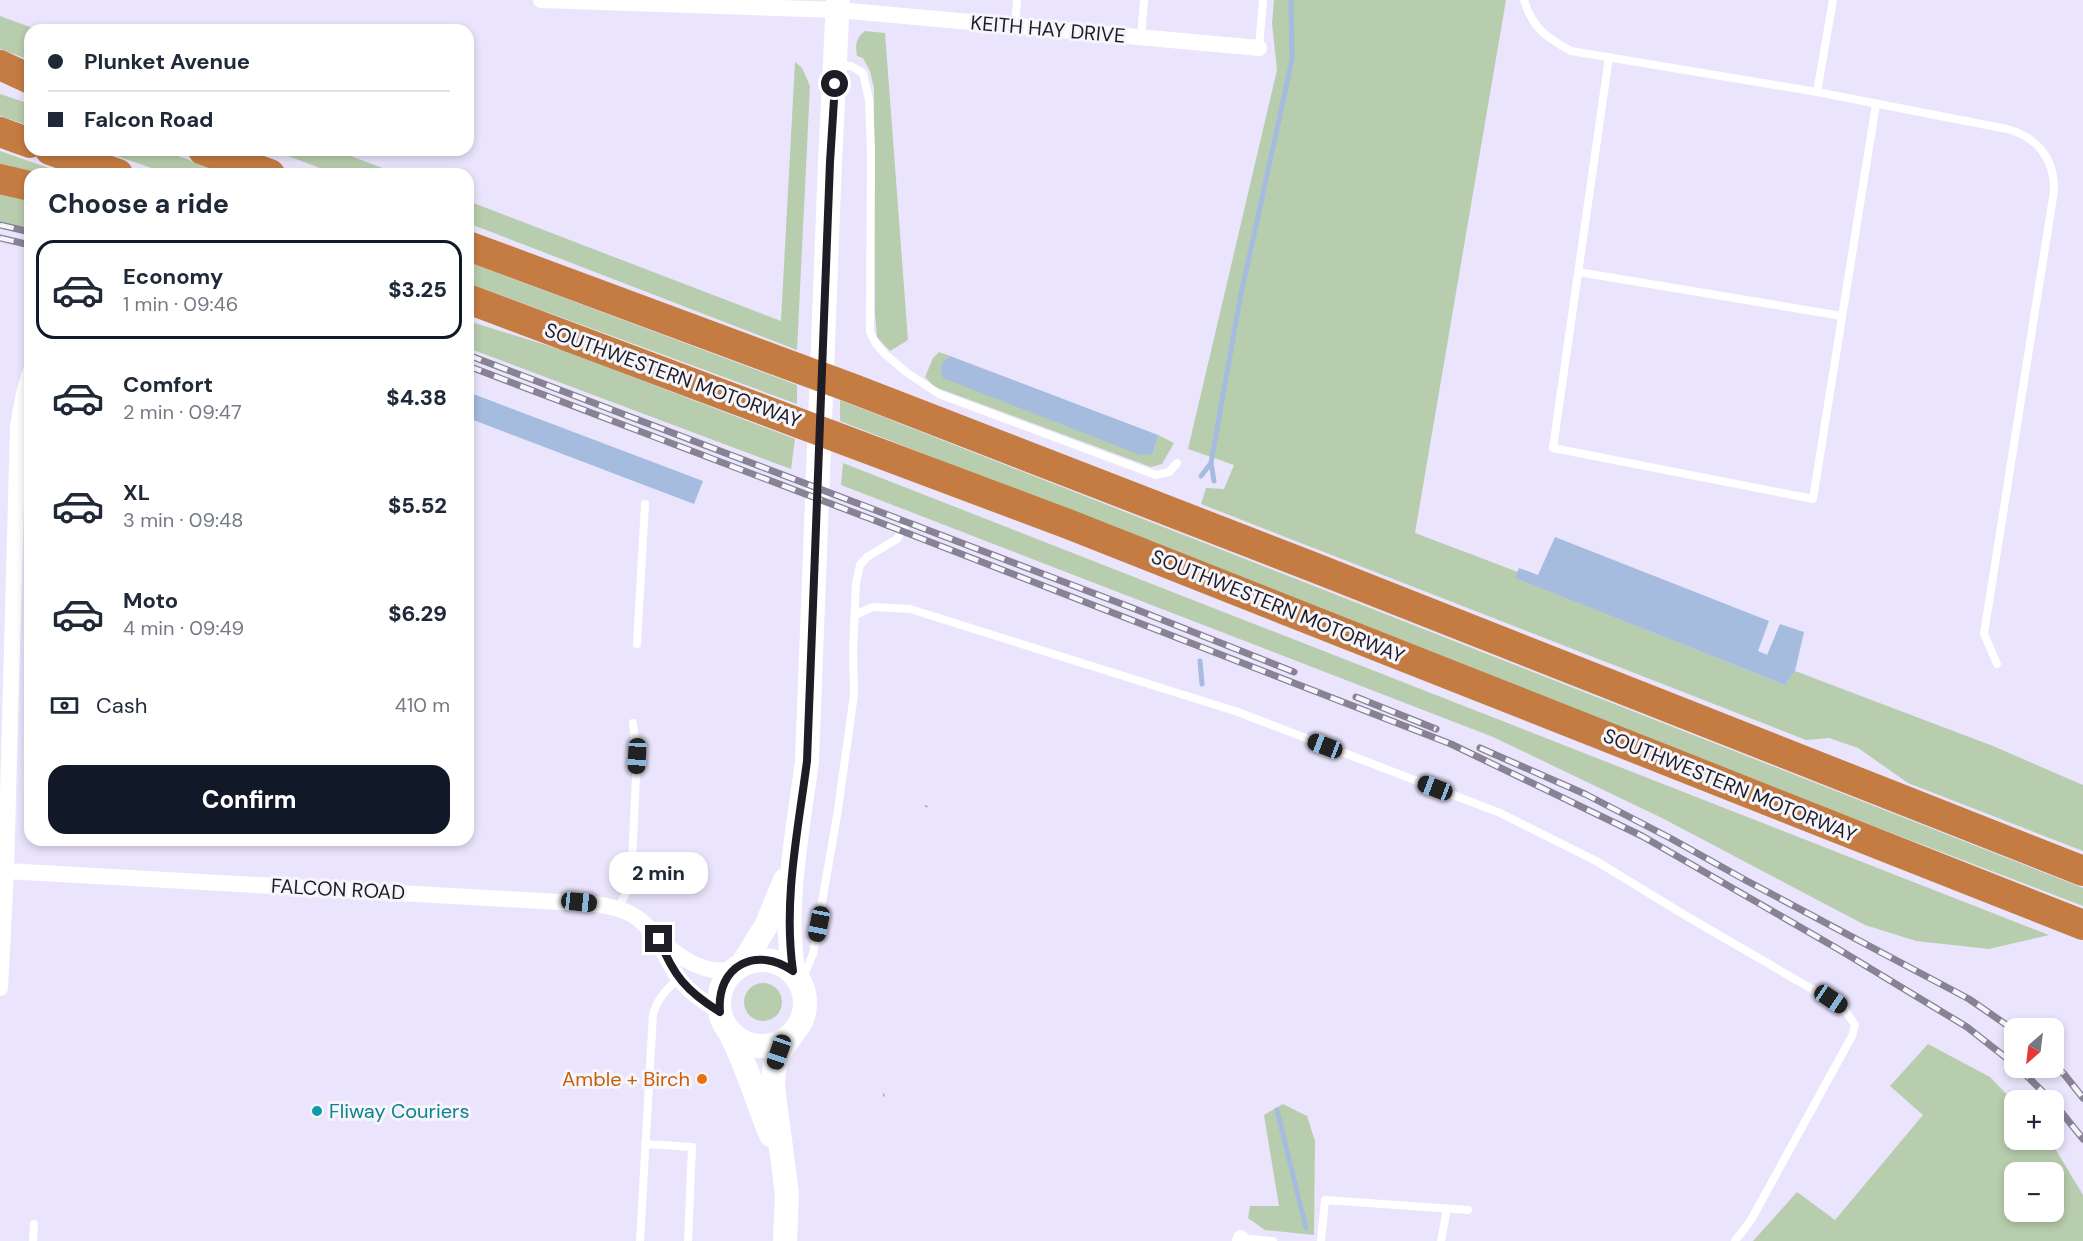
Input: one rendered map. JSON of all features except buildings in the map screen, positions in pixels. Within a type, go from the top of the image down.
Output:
[{"type":"highway","points":[[0,65],[24,76]]},
{"type":"highway","points":[[0,80],[24,88]]},
{"type":"highway","points":[[0,132],[24,141]]},
{"type":"highway","points":[[67,156],[101,168]]},
{"type":"highway","points":[[220,156],[253,168]]},
{"type":"highway","points":[[0,179],[24,185]]},
{"type":"highway","points":[[474,248],[963,432],[1313,567],[2083,872]]},
{"type":"highway","name":"SOUTHWESTERN MOTORWAY","points":[[474,301],[1057,519],[2083,925]]},
{"type":"main road","points":[[785,1241],[787,1194],[781,1159],[773,1069],[779,1052],[800,1025],[805,1011],[806,996],[797,977],[788,921],[793,858],[807,761],[838,5]]},
{"type":"main road","points":[[781,1159],[758,1105],[742,1055],[724,1021],[719,1000],[721,987],[727,977],[740,966],[756,945],[766,926],[793,858]]},
{"type":"main road","points":[[740,966],[756,959],[769,960],[782,964],[797,977]]},
{"type":"main road","points":[[724,1021],[740,1040],[752,1045],[766,1046],[779,1043],[790,1036]]},
{"type":"street","name":"KEITH HAY DRIVE","points":[[541,0],[838,5],[1015,26],[1259,48]]},
{"type":"street","points":[[0,988],[6,870],[18,426],[24,393]]},
{"type":"street","name":"FALCON ROAD","points":[[6,870],[596,904],[618,909],[641,921],[659,939],[696,965],[716,971],[726,971],[740,966]]},
{"type":"street","name":"FALCON ROAD","points":[[659,939],[678,979],[724,1021]]},
{"type":"lane","points":[[1015,26],[1017,0]]},
{"type":"lane","points":[[1141,37],[1144,0]]},
{"type":"lane","points":[[1259,48],[1263,0]]},
{"type":"lane","points":[[1524,0],[1536,27],[1546,37],[1571,51],[1816,92],[2022,133],[2040,149],[2048,160],[2054,191],[1984,634],[1997,664]]},
{"type":"lane","points":[[1816,92],[1833,0]]},
{"type":"lane","points":[[1609,57],[1553,448],[1813,499],[1876,104]]},
{"type":"lane","points":[[836,65],[851,66],[863,73],[869,100],[870,332],[876,344],[906,372],[939,394],[1156,475],[1169,472],[1177,463]]},
{"type":"lane","points":[[1578,272],[1842,316]]},
{"type":"lane","points":[[638,644],[645,504]]},
{"type":"lane","points":[[797,977],[813,954],[829,872],[854,694],[856,583],[860,565],[867,557],[897,539],[906,522]]},
{"type":"lane","points":[[855,615],[873,607],[921,612],[1238,712],[1500,813],[1596,861],[1843,1007],[1855,1025],[1852,1036],[1751,1220],[1735,1241]]},
{"type":"lane","points":[[618,909],[631,883],[637,756],[633,723]]},
{"type":"lane","points":[[640,1241],[653,1014],[663,993],[678,979]]},
{"type":"lane","points":[[645,1144],[692,1147],[688,1241]]},
{"type":"lane","points":[[1321,1241],[1325,1200],[1468,1210]]},
{"type":"lane","points":[[1441,1241],[1447,1209]]},
{"type":"lane","points":[[33,1241],[34,1224]]},
{"type":"lane","points":[[1240,1239],[1273,1241]]},
{"type":"path","points":[[883,1095],[889,1095]]},
{"type":"green space","points":[[1274,0],[1506,0],[1415,533],[1518,572],[1516,578],[1785,685],[1795,671],[1993,746],[2083,785],[2083,851],[1908,783],[1858,748],[1829,738],[1806,740],[1201,504],[1206,488],[1224,489],[1234,465],[1188,449],[1277,70],[1272,23]]},
{"type":"green space","points":[[0,16],[24,25],[24,58],[0,49]]},
{"type":"green space","points":[[865,31],[885,33],[908,340],[890,351],[877,337],[875,313],[874,88],[870,71],[863,58],[857,56],[856,48],[858,39]]},
{"type":"green space","points":[[795,62],[802,68],[810,86],[797,350],[474,225],[474,203],[781,321]]},
{"type":"green space","points":[[0,94],[24,102],[24,124],[0,116]]},
{"type":"green space","points":[[0,151],[49,168],[24,168],[24,173],[0,169]]},
{"type":"green space","points":[[116,156],[178,156],[211,168],[152,168]]},
{"type":"green space","points":[[288,156],[351,156],[382,168],[320,168]]},
{"type":"green space","points":[[0,192],[24,198],[24,229],[0,223]]},
{"type":"green space","points":[[474,264],[797,385],[797,404],[474,285]]},
{"type":"green space","points":[[474,323],[565,351],[795,439],[791,469],[474,350]]},
{"type":"green space","points":[[939,352],[950,356],[942,364],[1153,454],[1158,435],[1174,443],[1162,464],[1151,467],[935,387],[925,377],[933,358]]},
{"type":"green space","points":[[840,400],[2083,888],[2083,906],[1816,804],[840,421]]},
{"type":"green space","points":[[843,463],[2049,935],[1989,949],[1916,941],[1865,925],[1662,818],[1493,737],[841,485]]},
{"type":"green space","points":[[763,983],[776,989],[782,1002],[776,1015],[763,1021],[750,1015],[744,1002],[750,989]]},
{"type":"green space","points":[[1928,1044],[1990,1077],[2004,1092],[2004,1150],[2056,1150],[2063,1162],[2004,1162],[2004,1222],[2064,1222],[2064,1163],[2083,1195],[2083,1241],[1753,1241],[1797,1192],[1835,1220],[1923,1115],[1890,1086]]},
{"type":"green space","points":[[1283,1104],[1307,1116],[1315,1141],[1314,1235],[1265,1230],[1248,1218],[1250,1206],[1279,1206],[1264,1115]]},
{"type":"water","points":[[950,356],[1158,435],[1153,454],[1140,455],[943,378],[942,363]]},
{"type":"water","points":[[474,394],[703,481],[694,504],[474,420]]},
{"type":"water","points":[[1555,537],[1769,621],[1758,651],[1767,655],[1780,624],[1804,632],[1795,671],[1785,685],[1515,578],[1519,568],[1538,575]]},
{"type":"waterway","points":[[1211,463],[1240,299],[1292,60],[1291,0]]},
{"type":"waterway","points":[[1201,476],[1211,463],[1214,481]]},
{"type":"waterway","points":[[1200,661],[1202,684]]},
{"type":"waterway","points":[[1277,1110],[1306,1228]]},
{"type":"railway","points":[[0,225],[24,231]]},
{"type":"railway","points":[[0,238],[24,244]]},
{"type":"railway","points":[[474,357],[1135,609],[1294,672]]},
{"type":"railway","points":[[474,368],[871,519],[1451,744],[1642,836],[1838,949],[1967,1027],[2004,1056]]},
{"type":"railway","points":[[1356,697],[1436,729]]},
{"type":"railway","points":[[1480,748],[1585,794],[1670,838],[1969,999],[2004,1023]]},
{"type":"railway","points":[[2064,1074],[2083,1098]]},
{"type":"railway","points":[[2029,1078],[2041,1090]]},
{"type":"railway","points":[[2064,1115],[2083,1139]]},
{"type":"place","name":"Amble + Birch","points":[[702,1079]]},
{"type":"place","name":"Fliway Couriers","points":[[317,1111]]},
{"type":"route","points":[[659,939],[678,979],[698,999],[720,1012],[721,987],[727,977],[743,963],[756,959],[769,960],[793,971],[788,921],[793,858],[807,761],[835,84]]}]
